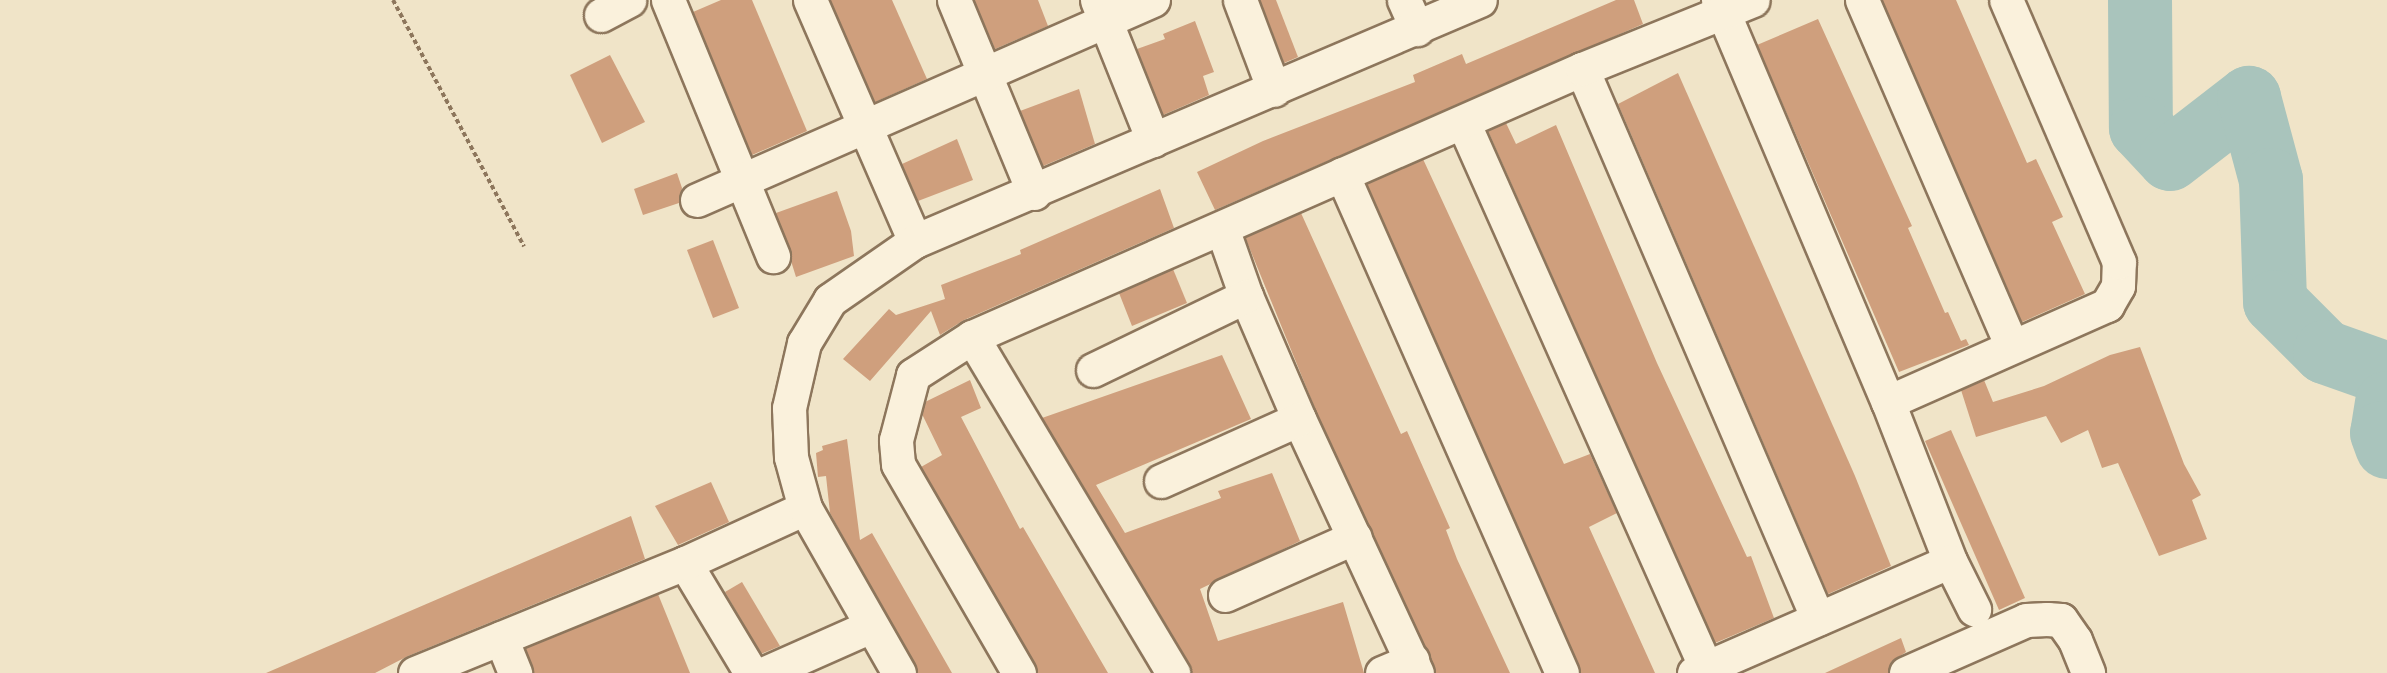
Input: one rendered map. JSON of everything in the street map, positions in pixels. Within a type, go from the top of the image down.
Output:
[{"type":"street","points":[[601,15],[629,0]]},
{"type":"street","points":[[668,0],[707,103],[744,180],[773,256]]},
{"type":"street","points":[[810,0],[915,241]]},
{"type":"street","points":[[954,0],[1034,193]]},
{"type":"street","points":[[697,200],[985,76],[1101,10],[1153,0]]},
{"type":"street","points":[[1240,0],[1274,90]]},
{"type":"street","points":[[1404,0],[1417,29]]},
{"type":"street","points":[[898,673],[805,508],[791,457],[789,408],[804,343],[830,300],[915,241],[1034,193],[1480,0]]},
{"type":"street","points":[[1019,673],[898,464],[896,440],[913,375],[972,338],[1721,7],[1753,0]]},
{"type":"street","points":[[1862,0],[2012,346]]},
{"type":"street","points":[[1888,402],[2107,305],[2118,286],[2119,262],[2006,0]]},
{"type":"street","points":[[1721,7],[1888,402],[1950,561],[1974,609]]},
{"type":"street","points":[[1101,10],[1153,140]]},
{"type":"street","points":[[1582,69],[1818,618]]},
{"type":"street","points":[[1463,122],[1700,671],[1950,561]]},
{"type":"street","points":[[1342,174],[1562,673]]},
{"type":"street","points":[[1222,228],[1246,296],[1299,419],[1414,667],[1382,673]]},
{"type":"street","points":[[1093,370],[1246,296]]},
{"type":"street","points":[[972,338],[1173,673]]},
{"type":"street","points":[[1161,482],[1299,419]]},
{"type":"street","points":[[415,673],[685,563],[805,508]]},
{"type":"street","points":[[1225,595],[1355,537]]},
{"type":"street","points":[[685,563],[751,673]]},
{"type":"street","points":[[1906,673],[2026,620],[2047,619],[2061,620],[2075,640],[2088,673]]},
{"type":"street","points":[[765,673],[871,626]]},
{"type":"street","points":[[501,638],[515,673]]},
{"type":"path","points":[[393,0],[524,246]]},
{"type":"building","points":[[721,0],[752,0],[807,131],[752,155],[693,12]]},
{"type":"building","points":[[830,0],[892,0],[927,79],[875,102]]},
{"type":"building","points":[[974,0],[1038,0],[1048,26],[995,49]]},
{"type":"building","points":[[1260,0],[1276,0],[1298,57],[1284,63]]},
{"type":"building","points":[[1616,0],[1634,0],[1643,24],[1215,210],[1197,172],[1263,141],[1415,82],[1413,75],[1462,54],[1466,64]]},
{"type":"building","points":[[1882,0],[1956,0],[2027,163],[2036,159],[2063,217],[2052,222],[2085,294],[2022,322]]},
{"type":"building","points":[[1818,19],[1912,226],[1908,228],[1945,313],[1948,312],[1961,341],[1966,339],[1969,345],[1899,372],[1757,45]]},
{"type":"building","points":[[1195,21],[1214,72],[1203,76],[1209,95],[1163,115],[1137,49],[1165,39],[1163,34]]},
{"type":"building","points":[[610,55],[645,122],[602,143],[570,75]]},
{"type":"building","points":[[1678,73],[1855,476],[1891,566],[1828,594],[1618,104]]},
{"type":"building","points":[[1079,89],[1095,144],[1043,166],[1020,111]]},
{"type":"building","points":[[1506,123],[1516,144],[1556,125],[1657,363],[1747,557],[1751,556],[1774,618],[1715,643],[1488,131]]},
{"type":"building","points":[[957,139],[973,180],[918,201],[902,164]]},
{"type":"building","points":[[1423,159],[1564,464],[1590,454],[1617,513],[1589,527],[1655,673],[1580,673],[1367,184]]},
{"type":"building","points":[[677,173],[682,188],[679,203],[643,215],[634,189]]},
{"type":"building","points":[[1160,189],[1174,228],[964,320],[940,335],[931,311],[870,381],[843,359],[889,309],[896,315],[945,299],[941,285],[1021,254],[1020,250]]},
{"type":"building","points":[[837,191],[851,231],[854,256],[796,277],[776,213]]},
{"type":"building","points":[[1301,213],[1401,434],[1407,431],[1450,528],[1446,530],[1457,559],[1510,673],[1435,673],[1316,411],[1245,237]]},
{"type":"building","points":[[713,240],[739,308],[713,318],[687,250]]},
{"type":"building","points":[[1173,269],[1187,303],[1132,326],[1119,293]]},
{"type":"building","points":[[2140,347],[2184,464],[2201,495],[2192,500],[2207,539],[2159,556],[2118,463],[2102,468],[2088,430],[2061,443],[2046,416],[1976,437],[1961,390],[1984,380],[1993,402],[2044,386],[2110,355]]},
{"type":"building","points":[[1222,355],[1251,419],[1096,485],[1125,533],[1221,498],[1218,491],[1272,473],[1300,541],[1200,589],[1218,641],[1343,602],[1364,673],[1192,673],[1042,418]]},
{"type":"building","points":[[970,380],[981,408],[961,417],[1020,529],[1023,527],[1108,673],[1038,673],[921,467],[942,455],[922,414],[925,402]]},
{"type":"building","points":[[1951,430],[2025,598],[1999,610],[1925,441]]},
{"type":"building","points":[[847,439],[860,540],[872,533],[952,673],[918,673],[830,513],[826,476],[818,477],[816,453],[823,450],[822,446]]},
{"type":"building","points":[[711,482],[729,522],[678,545],[655,506]]},
{"type":"building","points":[[631,516],[645,559],[408,656],[375,673],[266,673]]},
{"type":"building","points":[[742,582],[780,646],[761,654],[725,592]]},
{"type":"building","points":[[658,594],[690,673],[533,673],[525,648]]},
{"type":"building","points":[[1901,638],[1906,652],[1891,662],[1888,673],[1825,673]]},
{"type":"waterway","points":[[2140,0],[2141,128],[2170,159],[2249,98],[2271,180],[2275,302],[2325,352],[2387,374]]},
{"type":"waterway","points":[[2387,403],[2382,433],[2387,447]]}]
